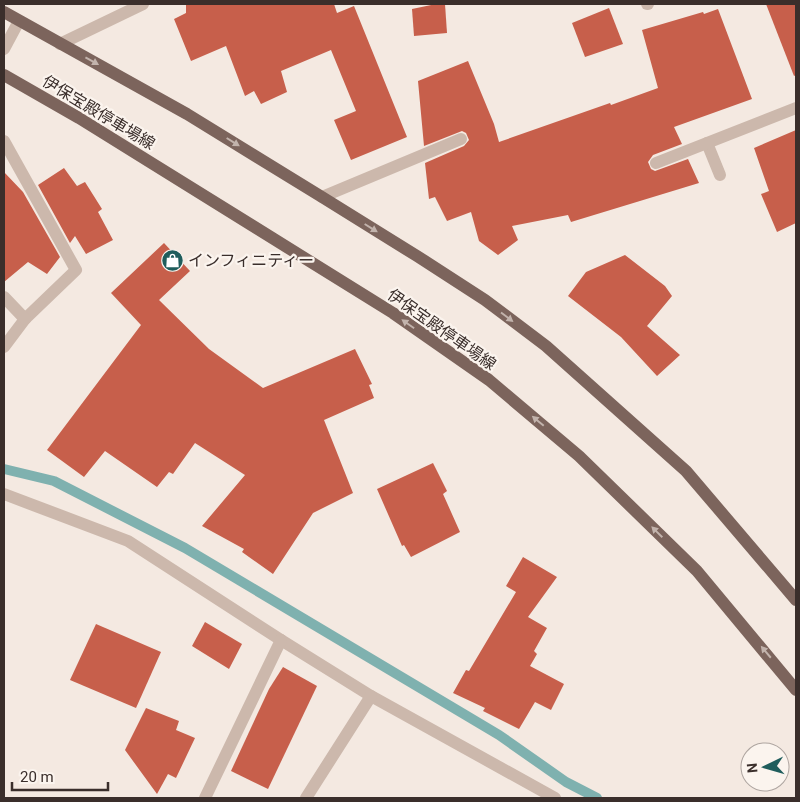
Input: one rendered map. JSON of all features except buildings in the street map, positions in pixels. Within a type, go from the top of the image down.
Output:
[{"type":"main road","points":[[4,12],[187,114],[485,300],[546,346],[686,471],[796,600]]},
{"type":"main road","name":"伊保宝殿停車場線","points":[[4,74],[79,118],[392,313],[488,380],[579,456],[697,571],[796,690]]},
{"type":"street","points":[[60,44],[144,4]]},
{"type":"street","points":[[4,49],[19,21]]},
{"type":"street","points":[[656,163],[796,108]]},
{"type":"street","points":[[322,197],[461,139]]},
{"type":"street","points":[[4,141],[76,270],[25,319],[4,347]]},
{"type":"street","points":[[707,143],[720,175]]},
{"type":"street","points":[[4,297],[25,319]]},
{"type":"street","points":[[4,494],[128,541],[231,606],[280,640],[371,696],[555,798]]},
{"type":"street","points":[[205,798],[280,640]]},
{"type":"street","points":[[306,798],[371,696]]},
{"type":"waterway","points":[[4,469],[54,481],[185,548],[499,735],[566,782],[597,798]]},
{"type":"place","name":"インフィニティー","points":[[172,260]]}]
